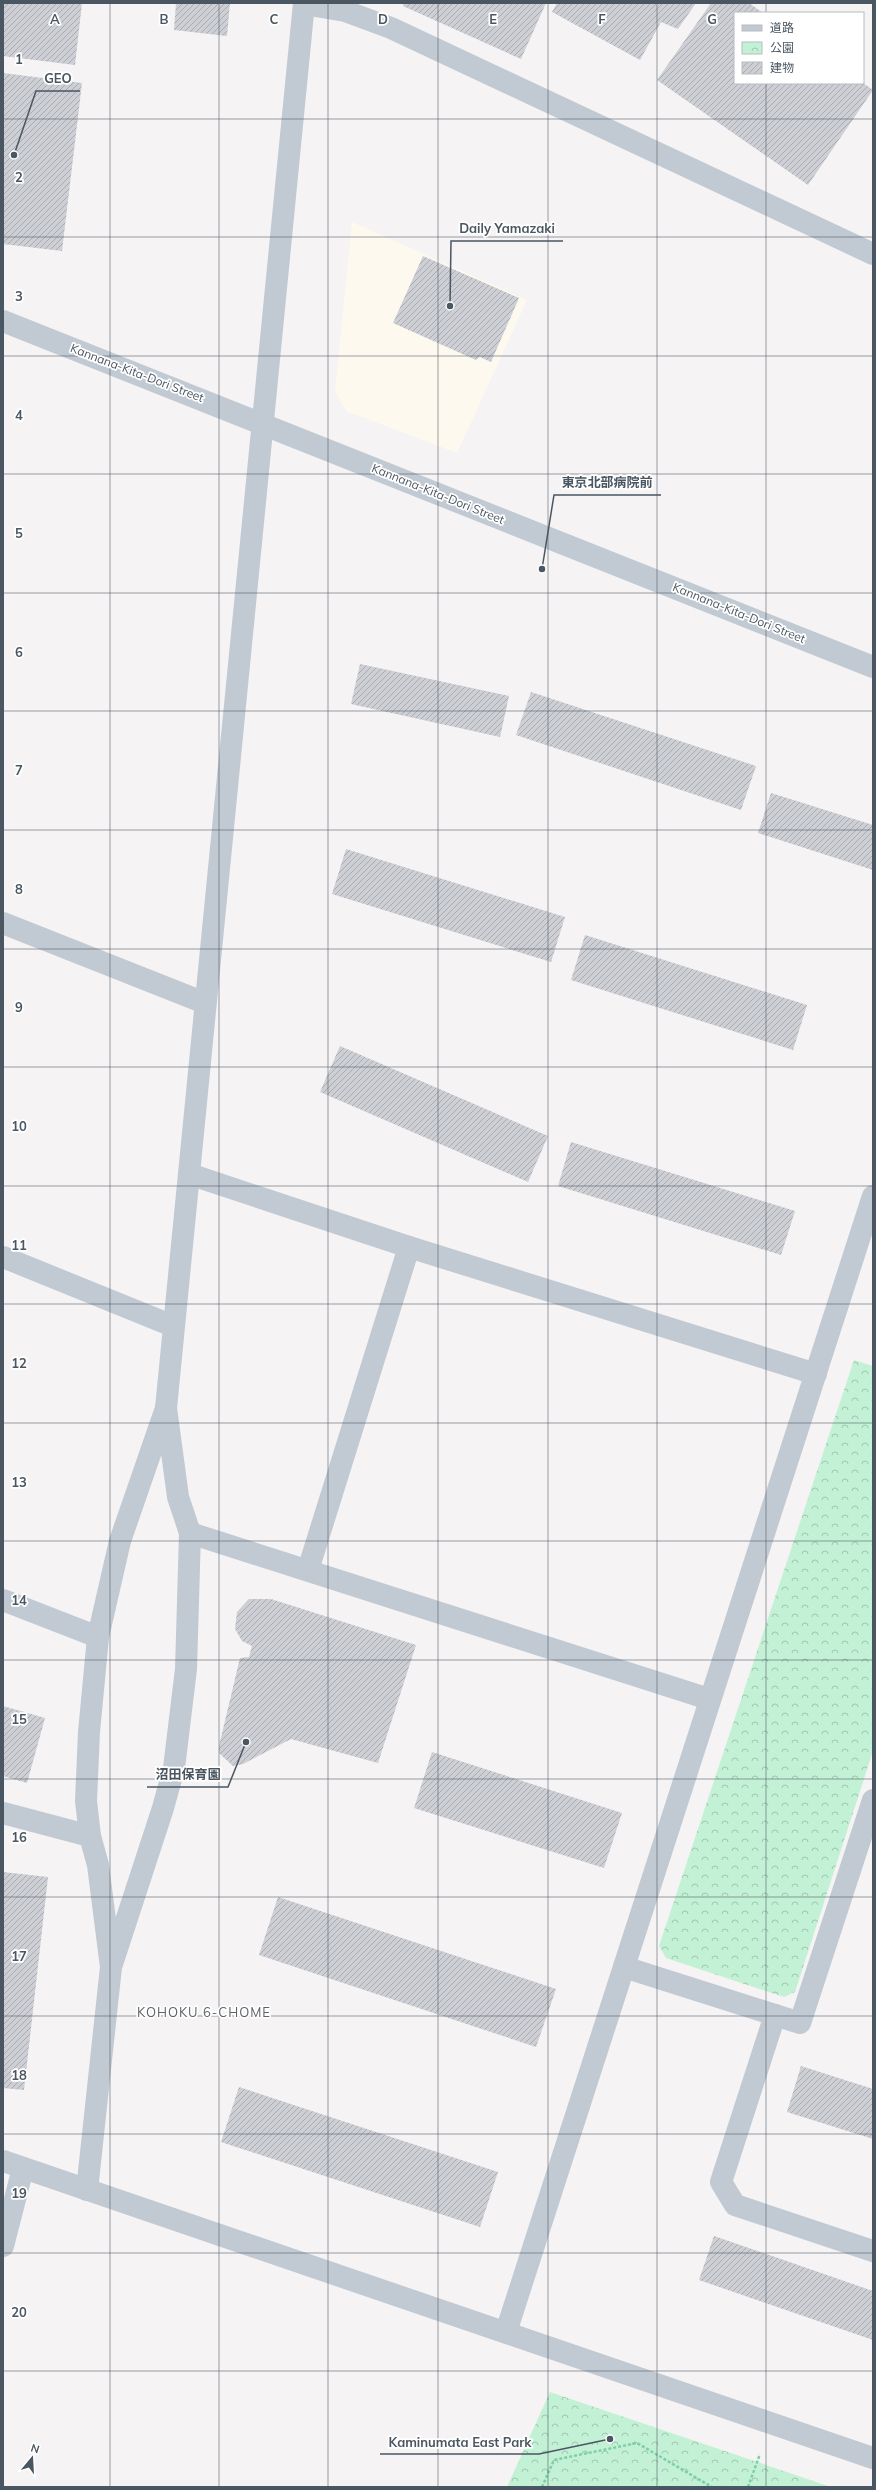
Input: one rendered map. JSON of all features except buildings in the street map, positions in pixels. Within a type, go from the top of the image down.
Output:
[{"type":"street","points":[[110,1967],[164,1808],[174,1768],[186,1669],[190,1533],[178,1497],[166,1408],[261,423],[304,4],[345,11],[391,28],[873,254]]},
{"type":"street","name":"Kannana-Kita-Dori Street","points":[[3,320],[873,667]]},
{"type":"street","points":[[3,923],[205,1003]]},
{"type":"street","points":[[189,1174],[409,1247],[816,1374]]},
{"type":"street","points":[[506,2332],[873,1196]]},
{"type":"street","points":[[308,1570],[409,1247]]},
{"type":"street","points":[[3,1257],[173,1326]]},
{"type":"street","points":[[87,2190],[110,1967],[98,1865],[90,1836],[86,1801],[88,1739],[98,1637],[120,1541],[166,1408]]},
{"type":"street","points":[[190,1533],[709,1700]]},
{"type":"street","points":[[3,1600],[98,1637]]},
{"type":"street","points":[[624,1967],[800,2023],[873,1800]]},
{"type":"street","points":[[3,1814],[90,1836]]},
{"type":"street","points":[[775,2015],[721,2182],[735,2205],[873,2251]]},
{"type":"street","points":[[3,2246],[13,2164],[873,2458]]},
{"type":"path","points":[[542,2487],[554,2460],[637,2443],[712,2487]]},
{"type":"path","points":[[748,2487],[762,2450]]},
{"type":"shaded area","points":[[352,222],[527,300],[457,453],[346,411],[335,391]]},
{"type":"green space","points":[[854,1360],[873,1366],[873,1751],[795,1992],[784,1997],[666,1958],[659,1946]]},
{"type":"green space","points":[[550,2392],[831,2487],[507,2487]]},
{"type":"place","name":"GEO","points":[[14,155]]},
{"type":"place","name":"Daily Yamazaki","points":[[450,306]]},
{"type":"place","name":"東京北部病院前","points":[[542,569]]},
{"type":"place","name":"沼田保育園","points":[[246,1742]]},
{"type":"place","name":"Kaminumata East Park","points":[[610,2439]]},
{"type":"district","name":"KOHOKU 6-CHOME","points":[[204,2012]]}]
